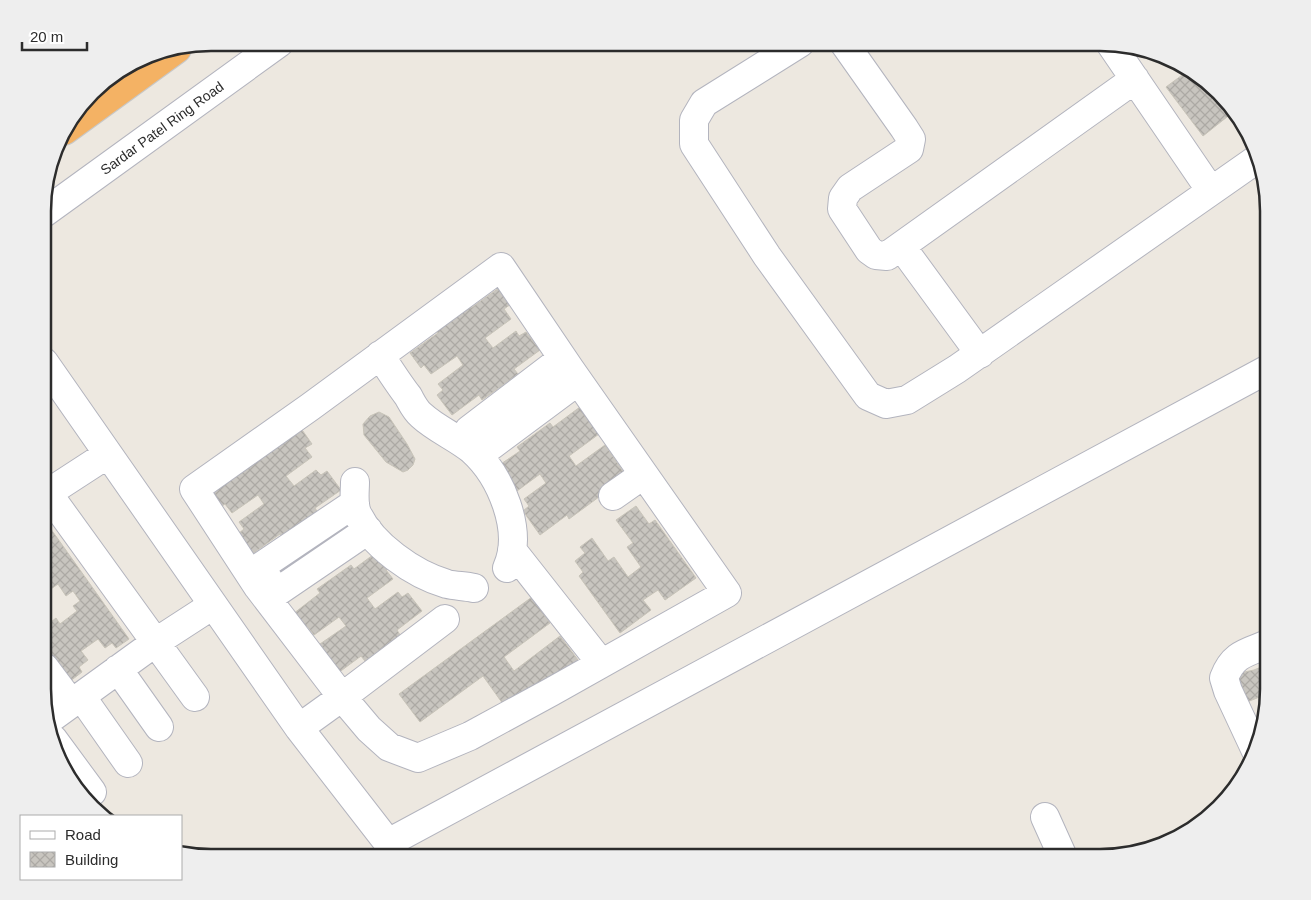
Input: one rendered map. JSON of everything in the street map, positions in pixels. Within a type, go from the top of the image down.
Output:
[{"type":"highway","points":[[80,119],[164,59]]},
{"type":"street","name":"Sardar Patel Ring Road","points":[[51,209],[267,51]]},
{"type":"street","points":[[786,52],[704,103],[694,120],[694,144],[767,256],[868,396],[886,404],[907,400],[980,354],[1252,162]]},
{"type":"street","points":[[850,52],[910,139],[909,149],[850,188],[843,198],[842,209],[870,250],[876,255],[887,256],[1135,79]]},
{"type":"street","points":[[1117,53],[1211,191]]},
{"type":"street","points":[[901,246],[980,354]]},
{"type":"street","points":[[502,267],[570,370],[727,593],[470,736],[418,758],[389,747],[369,729],[342,696],[194,489],[502,267]]},
{"type":"street","points":[[380,355],[419,414],[433,425],[463,435],[484,451],[570,370]]},
{"type":"street","points":[[500,420],[570,370]]},
{"type":"street","points":[[51,373],[299,728],[393,848]]},
{"type":"street","points":[[397,848],[1259,374]]},
{"type":"street","points":[[463,435],[480,458],[508,504],[513,527],[509,559],[601,663]]},
{"type":"street","points":[[52,495],[113,461]]},
{"type":"street","points":[[613,496],[643,475]]},
{"type":"street","points":[[52,498],[195,697]]},
{"type":"street","points":[[263,584],[357,510],[385,548],[416,570],[447,584],[474,588]]},
{"type":"street","points":[[55,718],[118,669],[213,605]]},
{"type":"street","points":[[299,728],[445,619]]},
{"type":"street","points":[[1251,741],[1228,691],[1224,678],[1228,666],[1238,657],[1259,648]]},
{"type":"street","points":[[118,669],[159,727]]},
{"type":"street","points":[[52,675],[76,700],[128,763]]},
{"type":"street","points":[[60,740],[92,792]]},
{"type":"street","points":[[1045,817],[1059,849]]},
{"type":"building","points":[[1183,75],[1213,98],[1228,116],[1203,136],[1166,87]]},
{"type":"building","points":[[499,288],[511,304],[504,309],[511,319],[485,338],[493,348],[516,331],[519,336],[526,332],[540,350],[514,369],[518,374],[482,400],[479,395],[452,415],[437,395],[443,390],[438,384],[463,365],[457,356],[431,374],[424,365],[421,368],[410,353],[438,333],[435,329],[468,304],[471,308]]},
{"type":"building","points":[[580,407],[599,434],[569,456],[576,466],[605,445],[624,473],[600,490],[603,494],[569,519],[567,515],[540,535],[523,511],[529,506],[524,499],[546,483],[540,474],[517,491],[495,468],[520,451],[517,447],[550,423],[553,427]]},
{"type":"building","points":[[379,412],[389,417],[415,459],[413,465],[408,470],[403,472],[386,462],[364,435],[363,424],[370,416]]},
{"type":"building","points":[[300,427],[312,444],[305,448],[312,457],[286,476],[294,486],[316,470],[321,475],[327,471],[341,490],[315,508],[318,513],[283,539],[280,534],[252,554],[238,534],[244,529],[239,522],[264,504],[258,495],[232,513],[225,504],[222,506],[211,491]]},
{"type":"building","points":[[636,506],[649,524],[655,520],[696,578],[665,600],[658,590],[643,600],[651,610],[620,633],[579,576],[583,572],[575,561],[585,553],[580,547],[592,538],[608,561],[614,557],[628,577],[641,567],[627,547],[633,543],[616,520]]},
{"type":"building","points":[[52,530],[129,639],[116,648],[112,643],[105,648],[98,639],[81,651],[88,660],[79,667],[82,672],[69,682],[52,657],[52,621],[56,618],[60,624],[77,611],[73,606],[80,601],[73,591],[66,596],[58,584],[52,588]]},
{"type":"building","points":[[381,549],[393,565],[386,570],[393,579],[367,598],[375,609],[398,592],[402,597],[408,593],[422,611],[397,630],[400,635],[365,661],[361,656],[334,676],[319,655],[325,651],[320,644],[346,626],[339,617],[314,635],[307,626],[303,629],[293,614],[320,593],[317,589],[351,565],[354,569]]},
{"type":"building","points":[[532,597],[550,623],[504,657],[514,671],[560,636],[578,660],[508,711],[483,676],[420,722],[399,694]]},
{"type":"building","points":[[1259,668],[1259,697],[1247,702],[1235,674]]},
{"type":"building","points":[[1257,716],[1256,724],[1253,718]]}]
